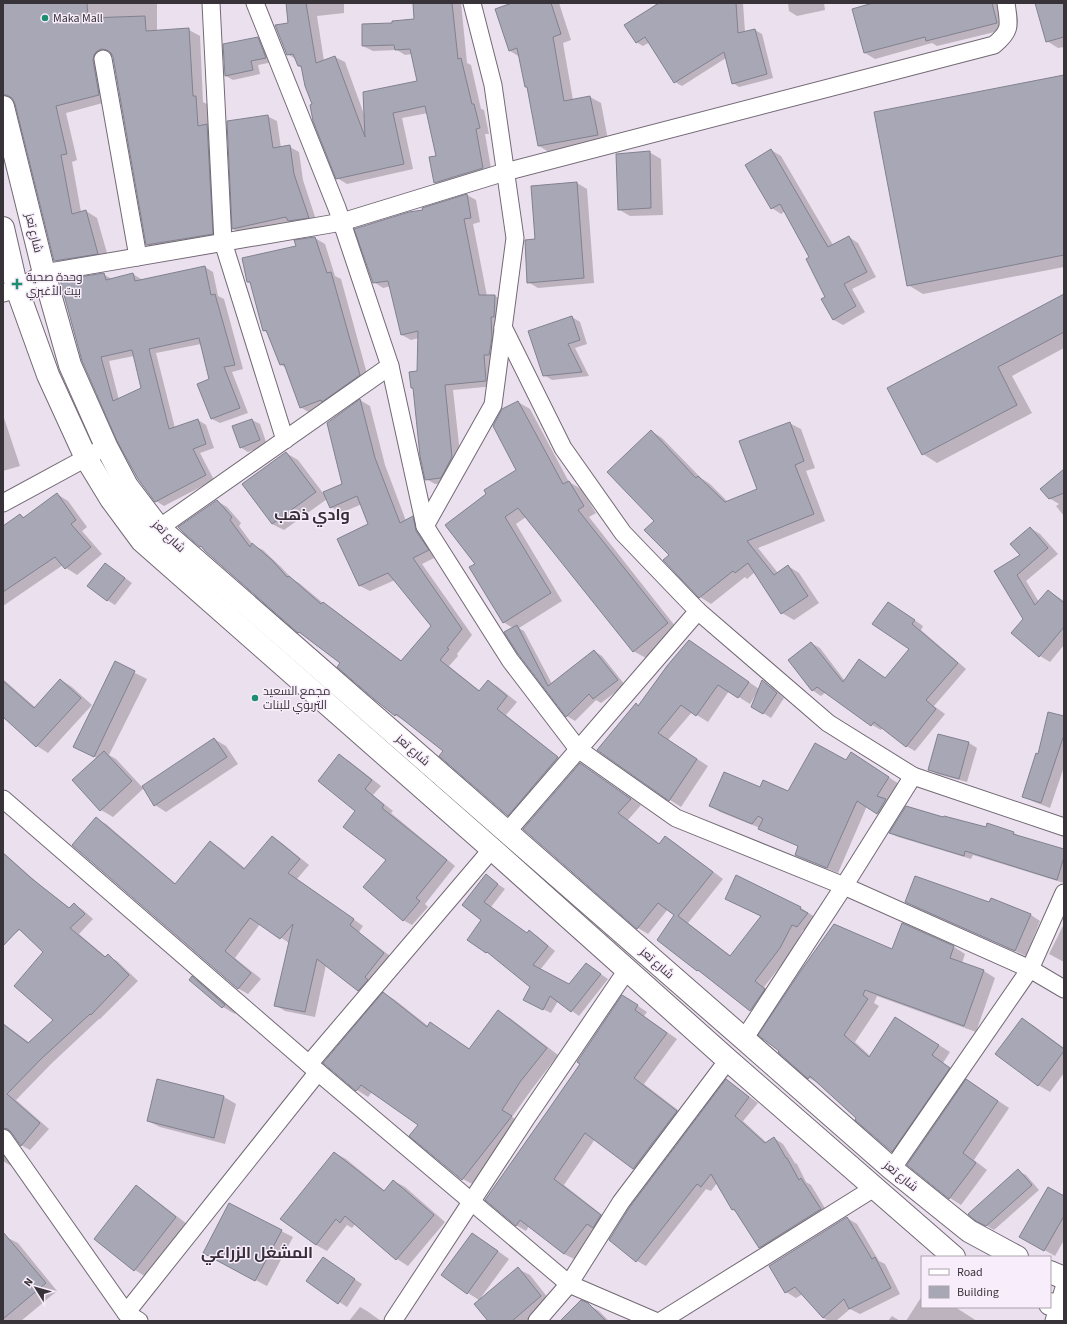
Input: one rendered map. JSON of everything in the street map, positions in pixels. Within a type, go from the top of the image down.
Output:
[{"type":"main road","name":"شارع تعز","points":[[3,107],[44,274],[70,366],[106,446],[127,486],[158,528],[892,1169],[969,1231],[1014,1256]]},
{"type":"main road","name":"شارع تعز","points":[[3,228],[10,291],[86,458],[111,499],[142,541],[492,849],[728,1060],[953,1256]]},
{"type":"main road","points":[[1051,1272],[1064,1278]]},
{"type":"street","points":[[211,3],[223,242],[285,440]]},
{"type":"street","points":[[256,3],[334,200],[390,366],[425,526],[510,660],[578,749],[676,818],[844,886],[1030,969],[1064,989]]},
{"type":"street","points":[[425,526],[493,405],[515,238],[493,85],[472,3]]},
{"type":"street","points":[[10,291],[44,274],[342,222],[505,172],[994,45],[1004,37],[1008,25],[1006,3]]},
{"type":"street","points":[[103,59],[138,257]]},
{"type":"street","points":[[503,327],[563,448],[623,533],[698,611],[828,723],[913,776],[1064,827]]},
{"type":"street","points":[[158,528],[390,366]]},
{"type":"street","points":[[3,503],[106,446]]},
{"type":"street","points":[[507,832],[698,611]]},
{"type":"street","points":[[744,1039],[844,886],[913,776]]},
{"type":"street","points":[[3,799],[313,1068],[569,1284],[655,1321]]},
{"type":"street","points":[[3,1138],[132,1317],[313,1068],[492,849]]},
{"type":"street","points":[[892,1169],[1030,969],[1064,893]]},
{"type":"street","points":[[393,1321],[627,970]]},
{"type":"street","points":[[537,1321],[569,1284],[621,1202],[728,1060]]},
{"type":"street","points":[[661,1321],[874,1188]]},
{"type":"building","points":[[3,3],[87,3],[88,18],[145,16],[146,31],[189,28],[193,96],[196,96],[198,126],[207,124],[213,234],[146,245],[113,57],[107,50],[101,49],[96,52],[93,60],[99,95],[56,106],[67,154],[61,155],[72,214],[86,210],[98,254],[54,261],[15,104],[12,98],[7,95],[3,95]]},
{"type":"building","points":[[286,3],[306,3],[316,63],[335,56],[365,137],[363,92],[417,81],[410,49],[395,50],[394,45],[362,46],[362,24],[392,23],[392,21],[414,19],[413,3],[452,3],[458,59],[461,58],[472,104],[474,104],[480,128],[476,129],[483,168],[434,183],[429,157],[436,156],[425,106],[393,113],[404,164],[336,179],[313,121],[310,105],[312,104],[305,86],[301,66],[298,66],[293,54],[287,55],[275,25],[288,23]]},
{"type":"building","points":[[512,3],[551,3],[561,34],[553,37],[564,101],[590,96],[598,135],[538,146],[527,87],[525,87],[517,48],[509,51],[495,9]]},
{"type":"building","points":[[659,3],[736,3],[738,33],[755,29],[767,74],[732,84],[724,52],[674,83],[645,37],[636,43],[624,25]]},
{"type":"building","points":[[873,3],[992,3],[997,23],[926,41],[925,37],[864,53],[852,9]]},
{"type":"building","points":[[1035,3],[1064,3],[1064,37],[1046,42]]},
{"type":"building","points":[[258,37],[266,58],[251,61],[253,70],[225,76],[223,44]]},
{"type":"building","points":[[1064,75],[1064,255],[907,286],[874,112]]},
{"type":"building","points":[[268,115],[273,148],[290,145],[294,174],[309,218],[288,221],[286,217],[232,229],[227,121]]},
{"type":"building","points":[[771,149],[828,247],[849,236],[867,272],[844,284],[856,306],[833,320],[821,299],[825,297],[806,259],[809,257],[780,204],[771,209],[745,165]]},
{"type":"building","points":[[650,151],[651,208],[618,210],[616,154]]},
{"type":"building","points":[[577,182],[584,278],[527,283],[525,240],[535,239],[531,186]]},
{"type":"building","points":[[467,194],[471,218],[464,219],[479,295],[495,295],[494,317],[491,317],[492,338],[489,355],[484,355],[486,381],[445,385],[452,457],[441,478],[425,480],[420,456],[413,388],[411,388],[409,372],[417,371],[418,331],[401,335],[388,281],[373,283],[354,229],[409,212],[423,210],[422,208]]},
{"type":"building","points":[[315,237],[327,273],[331,272],[360,375],[322,402],[321,400],[300,408],[284,364],[280,365],[266,330],[263,331],[250,282],[247,282],[242,258],[296,246],[294,240]]},
{"type":"building","points":[[205,266],[211,295],[215,294],[235,365],[224,367],[240,408],[211,419],[197,384],[209,379],[199,338],[149,349],[169,429],[198,419],[206,444],[193,449],[206,475],[155,502],[138,479],[117,441],[82,361],[60,280],[104,273],[106,280],[133,273],[135,281]],"holes":[[[132,350],[141,388],[113,401],[101,357]]]},
{"type":"building","points":[[1064,294],[1064,332],[998,367],[1017,405],[922,455],[887,388]]},
{"type":"building","points":[[572,316],[580,340],[568,344],[582,372],[543,376],[528,331]]},
{"type":"building","points":[[360,399],[375,458],[400,523],[413,516],[416,531],[429,550],[413,558],[462,629],[447,648],[449,649],[440,660],[479,691],[488,680],[507,696],[497,709],[558,757],[508,816],[439,756],[443,751],[396,714],[395,716],[374,699],[337,667],[340,663],[299,632],[298,633],[178,527],[217,500],[232,517],[230,520],[250,547],[252,543],[273,561],[287,577],[289,576],[321,604],[323,602],[401,661],[431,626],[388,573],[359,586],[337,539],[368,524],[357,496],[330,508],[323,492],[342,484],[327,423]]},
{"type":"building","points":[[518,401],[563,484],[569,481],[584,506],[578,510],[668,623],[633,652],[518,508],[505,517],[551,593],[503,623],[469,567],[475,564],[445,525],[486,494],[484,490],[516,470],[493,426],[502,409]]},
{"type":"building","points":[[252,419],[260,440],[240,448],[232,426]]},
{"type":"building","points":[[790,422],[804,461],[795,465],[814,514],[747,541],[774,575],[788,565],[808,596],[781,614],[748,563],[735,573],[733,571],[699,598],[663,560],[669,555],[644,530],[654,521],[607,472],[651,430],[696,478],[698,476],[725,502],[757,489],[739,441]]},
{"type":"building","points":[[286,452],[316,492],[272,524],[242,484]]},
{"type":"building","points":[[1064,469],[1064,493],[1049,499],[1040,489]]},
{"type":"building","points":[[57,493],[76,520],[71,524],[91,547],[65,569],[55,557],[3,592],[3,526],[20,514],[23,518]]},
{"type":"building","points":[[1030,527],[1048,548],[1017,575],[1035,605],[1048,590],[1064,603],[1064,627],[1039,657],[1011,633],[1023,619],[994,571],[1020,555],[1010,544]]},
{"type":"building","points":[[105,563],[125,578],[107,601],[87,586]]},
{"type":"building","points":[[888,602],[915,620],[912,624],[958,663],[926,700],[936,709],[906,747],[874,722],[871,726],[817,687],[812,691],[788,660],[811,642],[843,682],[859,659],[885,678],[909,649],[872,624]]},
{"type":"building","points":[[517,625],[548,686],[594,650],[618,680],[593,699],[589,694],[566,717],[518,654],[504,632]]},
{"type":"building","points":[[689,640],[749,682],[738,698],[718,685],[696,716],[681,705],[658,733],[697,759],[669,801],[597,750],[636,703],[638,706],[667,666]]},
{"type":"building","points":[[115,661],[135,671],[94,757],[73,747]]},
{"type":"building","points":[[60,679],[81,698],[36,747],[3,717],[3,681],[34,708]]},
{"type":"building","points":[[762,680],[777,693],[763,714],[751,707]]},
{"type":"building","points":[[1048,712],[1064,716],[1064,735],[1041,803],[1022,797],[1036,753],[1038,754]]},
{"type":"building","points":[[938,734],[969,742],[959,779],[928,770]]},
{"type":"building","points":[[214,738],[227,757],[154,806],[142,786]]},
{"type":"building","points":[[815,743],[846,760],[851,752],[889,777],[877,796],[886,799],[877,814],[857,801],[827,868],[795,855],[798,846],[758,829],[763,819],[758,816],[752,824],[709,806],[724,772],[760,787],[763,780],[788,791]]},
{"type":"building","points":[[104,751],[132,781],[100,811],[72,780]]},
{"type":"building","points":[[339,754],[372,780],[365,789],[384,805],[382,808],[447,860],[416,898],[420,901],[403,921],[363,887],[386,860],[343,827],[355,811],[318,781]]},
{"type":"building","points":[[580,763],[631,799],[618,813],[659,844],[665,836],[713,872],[678,916],[730,956],[761,916],[725,899],[736,875],[801,907],[800,909],[808,913],[797,927],[792,925],[780,948],[755,981],[765,989],[750,1011],[657,940],[674,915],[658,903],[637,929],[523,829]]},
{"type":"building","points":[[906,806],[943,817],[944,816],[986,827],[987,823],[1014,832],[1013,834],[1064,849],[1064,857],[1057,880],[965,851],[964,856],[889,833]]},
{"type":"building","points":[[96,817],[175,884],[210,841],[244,869],[272,836],[300,859],[288,873],[354,919],[350,925],[384,953],[365,977],[368,980],[358,991],[317,959],[305,1012],[274,1006],[293,924],[280,939],[250,918],[225,951],[251,973],[238,989],[72,845]]},
{"type":"building","points":[[3,853],[31,878],[69,908],[74,903],[85,914],[70,928],[105,957],[108,954],[129,975],[91,1015],[90,1014],[41,1059],[7,1094],[40,1123],[21,1146],[8,1129],[3,1128],[3,1024],[28,1043],[53,1020],[14,986],[43,952],[19,929],[3,946]]},
{"type":"building","points":[[486,874],[498,884],[484,902],[527,933],[529,930],[548,946],[533,965],[569,984],[586,963],[601,974],[571,1012],[550,996],[543,1010],[523,1000],[530,987],[487,952],[486,953],[467,940],[481,920],[462,905]]},
{"type":"building","points":[[915,876],[989,902],[991,898],[1031,914],[1015,951],[905,902]]},
{"type":"building","points":[[902,923],[954,946],[950,958],[984,970],[964,1026],[865,990],[863,995],[868,999],[844,1035],[869,1057],[895,1017],[939,1045],[932,1055],[950,1068],[892,1152],[855,1120],[856,1118],[810,1076],[808,1079],[778,1052],[779,1051],[758,1035],[834,924],[892,949]]},
{"type":"building","points":[[192,976],[225,1005],[222,1008],[189,980]]},
{"type":"building","points":[[383,992],[427,1027],[430,1022],[469,1049],[498,1010],[547,1048],[520,1082],[502,1110],[512,1116],[462,1180],[409,1136],[418,1125],[361,1085],[356,1091],[323,1063]]},
{"type":"building","points":[[622,995],[638,1005],[635,1010],[667,1033],[634,1078],[677,1111],[633,1169],[585,1133],[554,1179],[601,1215],[593,1228],[587,1224],[564,1254],[520,1220],[516,1226],[485,1200],[580,1064],[577,1062]]},
{"type":"building","points":[[1022,1018],[1064,1049],[1038,1086],[995,1054]]},
{"type":"building","points":[[157,1079],[224,1096],[214,1138],[147,1121]]},
{"type":"building","points":[[726,1079],[749,1097],[735,1116],[765,1143],[774,1137],[799,1180],[801,1178],[821,1209],[759,1248],[734,1209],[732,1210],[711,1174],[701,1187],[697,1184],[636,1262],[609,1240],[629,1208]]},
{"type":"building","points":[[966,1079],[998,1101],[963,1153],[976,1163],[949,1199],[907,1165]]},
{"type":"building","points":[[334,1152],[384,1191],[393,1180],[434,1215],[396,1260],[345,1216],[340,1223],[336,1219],[316,1245],[280,1219]]},
{"type":"building","points":[[1018,1169],[1032,1185],[986,1226],[976,1221],[968,1214]]},
{"type":"building","points":[[136,1185],[176,1217],[134,1271],[94,1239]]},
{"type":"building","points":[[1048,1187],[1064,1196],[1064,1216],[1044,1251],[1019,1237]]},
{"type":"building","points":[[229,1203],[282,1230],[255,1281],[203,1253]]},
{"type":"building","points":[[847,1217],[872,1259],[875,1257],[891,1288],[849,1309],[844,1299],[823,1318],[795,1287],[785,1293],[769,1266]]},
{"type":"building","points":[[3,1232],[46,1283],[3,1319]]},
{"type":"building","points":[[472,1233],[498,1251],[467,1294],[441,1275]]},
{"type":"building","points":[[323,1257],[355,1279],[338,1304],[306,1281]]},
{"type":"building","points":[[518,1267],[541,1296],[512,1321],[488,1321],[474,1304]]},
{"type":"building","points":[[581,1300],[588,1303],[606,1321],[560,1321]]},
{"type":"place","name":"Maka Mall","points":[[45,18]]},
{"type":"place","name":"وحدة صحية بيت الأغبري","points":[[17,284]]},
{"type":"place","name":"مجمع السعيد التربوي للبنات","points":[[255,698]]},
{"type":"district","name":"وادي ذهب","points":[[312,514]]},
{"type":"district","name":"المشغل الزراعي","points":[[257,1252]]}]
